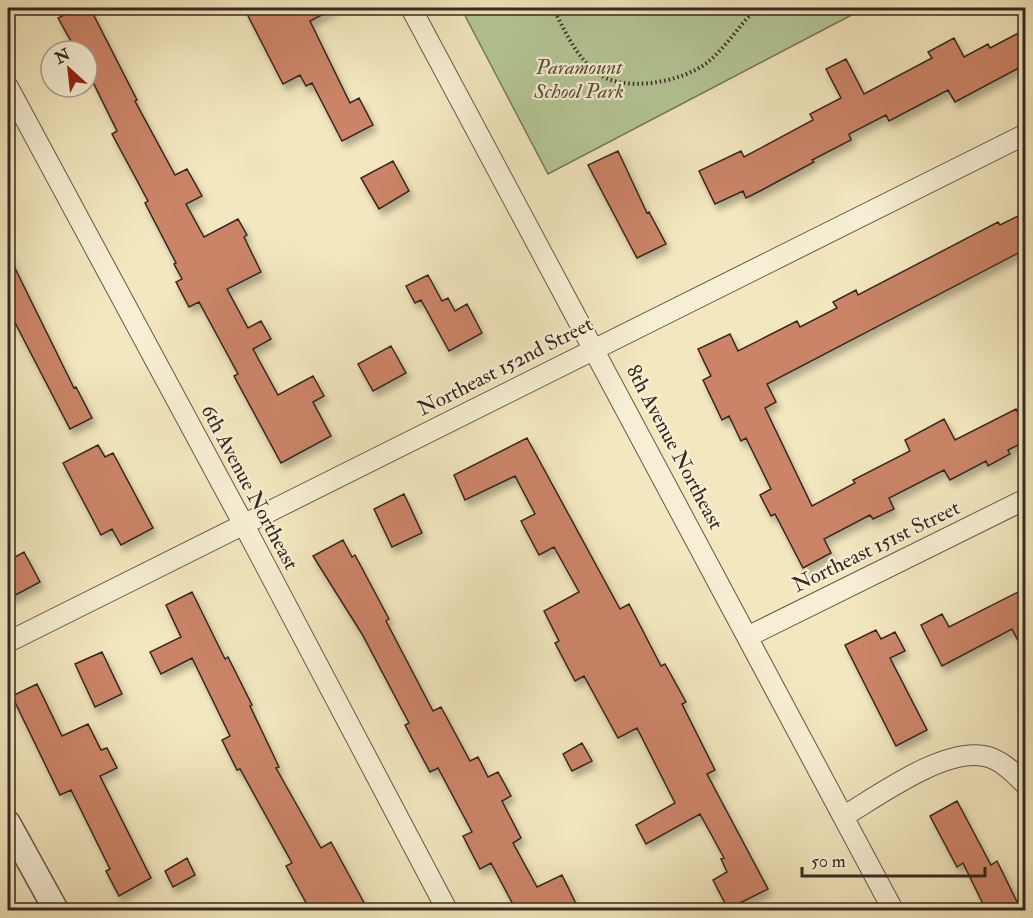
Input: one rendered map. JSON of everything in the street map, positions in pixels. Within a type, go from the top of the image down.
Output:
[{"type":"street","name":"8th Avenue Northeast","points":[[411,8],[749,636],[893,910]]},
{"type":"street","name":"6th Avenue Northeast","points":[[8,87],[244,525],[447,910]]},
{"type":"street","name":"Northeast 152nd Street","points":[[8,642],[594,347],[1026,134]]},
{"type":"street","name":"Northeast 151st Street","points":[[749,636],[1026,499]]},
{"type":"street","points":[[844,816],[916,774],[953,758],[984,756],[1007,767],[1026,785]]},
{"type":"street","points":[[8,823],[56,910]]},
{"type":"path","points":[[553,8],[570,42],[583,61],[598,74],[617,81],[641,82],[666,82],[687,74],[707,62],[757,8]]},
{"type":"green space","name":"Paramount School Park","points":[[461,8],[865,8],[548,174]]},
{"type":"building","points":[[78,8],[90,8],[137,100],[135,101],[175,175],[187,169],[202,196],[186,204],[204,237],[238,219],[247,235],[244,237],[261,272],[227,289],[248,328],[261,321],[271,339],[253,349],[278,395],[313,376],[324,396],[313,402],[331,436],[281,463],[234,376],[238,374],[199,302],[189,307],[176,282],[182,279],[174,264],[176,263],[145,203],[148,201],[112,134],[117,131],[99,94],[99,39],[70,39],[58,18]]},
{"type":"building","points":[[244,8],[335,8],[310,21],[350,103],[359,98],[373,125],[342,141],[312,83],[306,86],[300,75],[283,84]]},
{"type":"building","points":[[1026,29],[1026,64],[955,102],[948,90],[889,121],[886,115],[849,134],[851,140],[760,191],[746,198],[743,191],[715,204],[699,171],[741,151],[744,157],[813,120],[810,114],[841,98],[826,69],[846,59],[864,94],[932,58],[928,52],[954,38],[964,57],[988,44],[990,48]]},
{"type":"building","points":[[618,151],[647,213],[649,212],[666,244],[637,258],[588,165]]},
{"type":"building","points":[[393,161],[409,191],[379,209],[361,178]]},
{"type":"building","points":[[1026,212],[1026,249],[767,384],[776,402],[765,408],[812,506],[855,483],[853,480],[910,451],[905,440],[944,419],[955,440],[1016,409],[1026,427],[1026,441],[1008,450],[1010,454],[988,466],[986,461],[950,480],[944,470],[889,498],[894,509],[873,519],[870,515],[824,539],[831,553],[803,568],[775,514],[771,516],[760,495],[771,489],[746,438],[741,441],[729,416],[722,420],[703,380],[711,376],[698,349],[730,334],[738,351],[797,321],[800,327],[837,308],[833,302],[856,290],[858,295],[998,222],[1000,225]]},
{"type":"building","points":[[8,254],[74,388],[76,387],[92,418],[70,429],[8,309]]},
{"type":"building","points":[[428,275],[442,301],[448,298],[455,311],[467,304],[482,333],[449,351],[421,300],[415,303],[406,286]]},
{"type":"building","points":[[391,346],[406,373],[373,391],[358,364]]},
{"type":"building","points":[[527,438],[620,609],[629,604],[661,666],[665,664],[686,702],[682,704],[715,770],[707,774],[768,889],[728,909],[713,880],[727,872],[721,859],[724,858],[700,814],[646,844],[636,825],[675,803],[637,728],[618,738],[584,676],[575,681],[555,643],[559,641],[544,611],[579,592],[554,547],[539,555],[521,521],[535,514],[515,476],[465,500],[454,475]]},
{"type":"building","points":[[98,445],[105,457],[113,453],[153,528],[121,545],[112,529],[101,535],[63,463]]},
{"type":"building","points":[[404,494],[422,533],[392,547],[374,509]]},
{"type":"building","points":[[343,540],[352,557],[355,555],[389,619],[386,621],[433,711],[441,707],[470,761],[478,757],[488,777],[498,772],[511,796],[502,801],[521,838],[513,843],[537,887],[562,875],[579,910],[516,910],[491,863],[480,869],[463,836],[472,832],[438,768],[430,772],[405,725],[409,723],[362,634],[313,556]]},
{"type":"building","points":[[24,552],[40,582],[8,599],[8,561]]},
{"type":"building","points":[[1026,588],[1026,656],[1012,629],[942,666],[921,625],[942,614],[949,627]]},
{"type":"building","points":[[192,592],[225,659],[228,657],[252,705],[250,706],[279,767],[276,768],[321,848],[331,842],[368,910],[310,910],[286,866],[292,863],[240,769],[237,770],[222,740],[230,736],[192,658],[161,674],[150,652],[181,637],[166,605]]},
{"type":"building","points":[[876,630],[881,639],[895,632],[905,651],[890,658],[927,730],[896,746],[845,645]]},
{"type":"building","points":[[102,652],[122,694],[95,707],[75,664]]},
{"type":"building","points":[[37,684],[62,736],[88,724],[101,750],[107,748],[117,768],[100,776],[151,878],[119,896],[106,871],[110,869],[71,790],[60,795],[12,696]]},
{"type":"building","points":[[582,743],[592,761],[572,771],[563,754]]},
{"type":"building","points":[[957,801],[991,865],[997,861],[1021,910],[986,910],[963,863],[957,867],[930,816]]},
{"type":"building","points":[[187,858],[195,875],[173,887],[165,871]]}]
